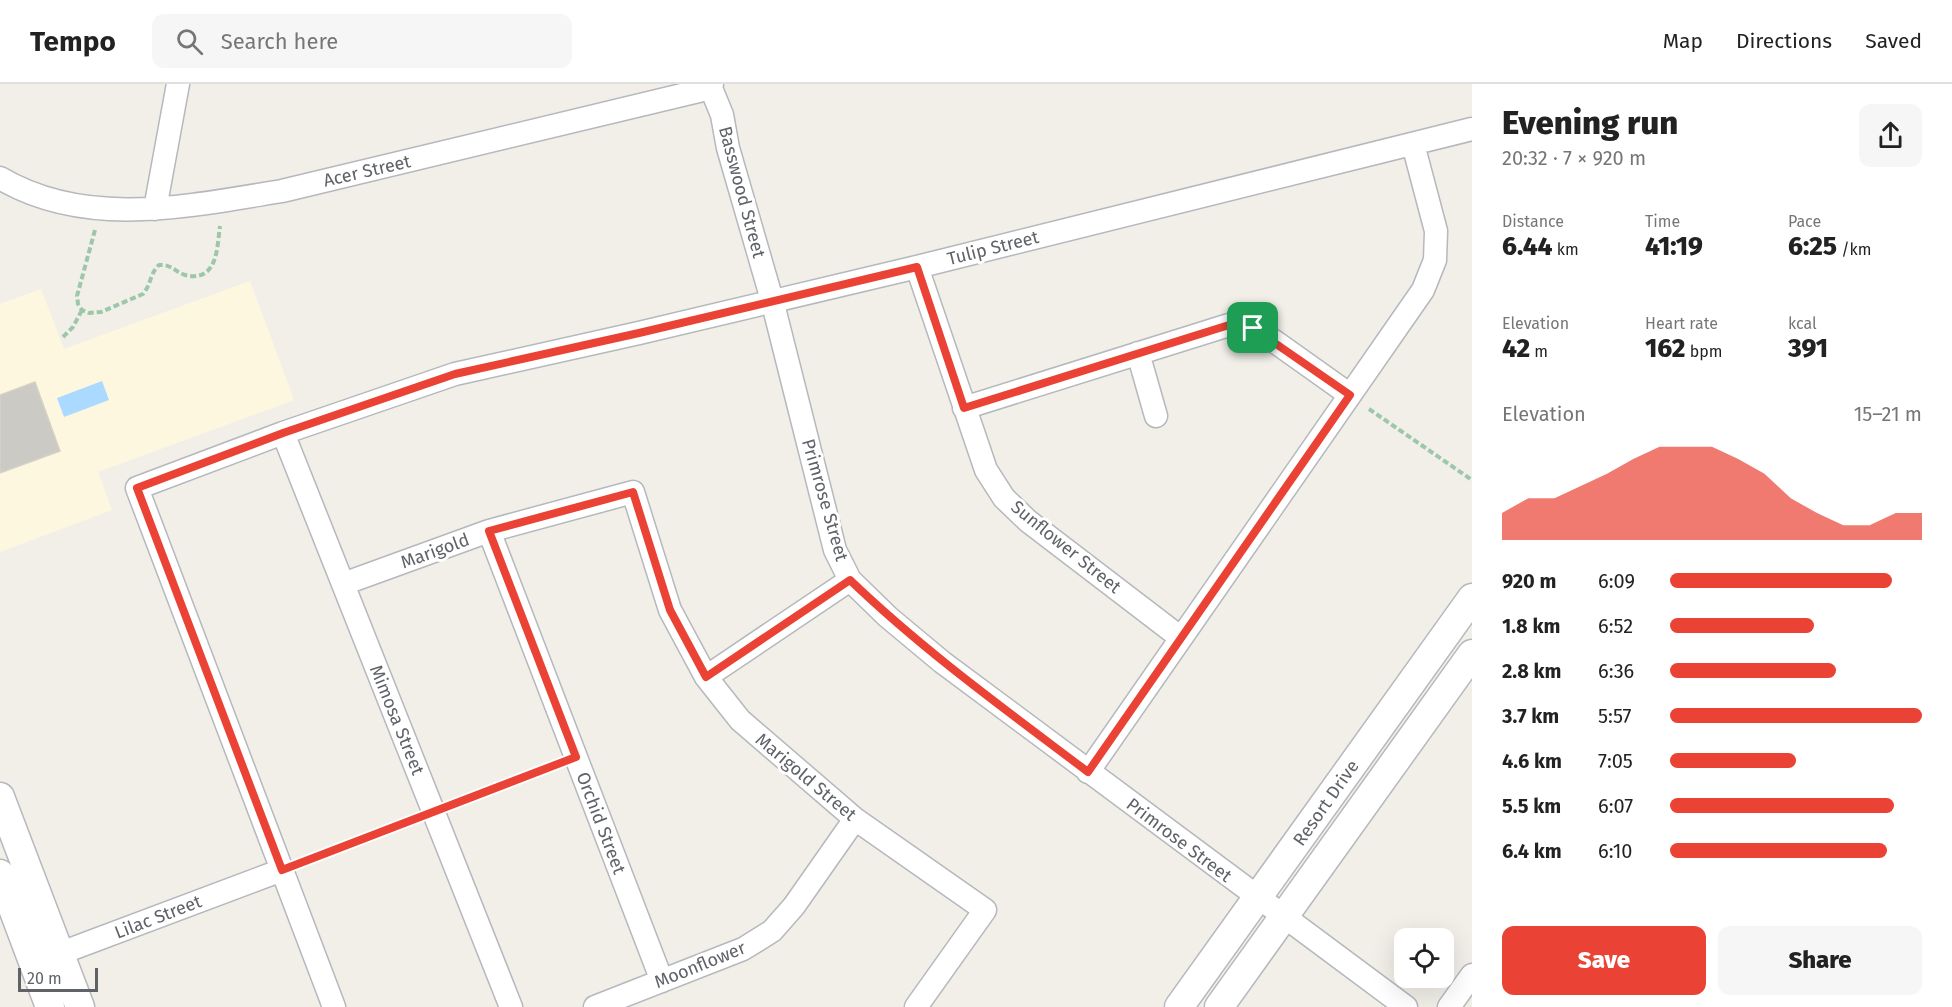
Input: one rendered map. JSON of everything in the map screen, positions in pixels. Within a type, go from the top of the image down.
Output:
[{"type":"street","points":[[155,209],[178,84]]},
{"type":"street","name":"Acer Street","points":[[10,184],[54,202],[98,209],[155,209],[223,201],[282,191],[708,85]]},
{"type":"street","name":"Basswood Street","points":[[708,85],[722,115],[728,148],[772,300]]},
{"type":"street","name":"Tulip Street","points":[[282,870],[137,488],[283,433],[455,374],[917,267],[1472,129]]},
{"type":"street","points":[[1088,772],[1423,290],[1435,260],[1436,231],[1413,144]]},
{"type":"street","name":"Sunflower Street","points":[[917,267],[986,470],[1004,498],[1028,520],[1181,638]]},
{"type":"street","name":"Primrose Street","points":[[772,300],[835,550],[850,580],[942,662],[1406,1007]]},
{"type":"street","points":[[964,408],[1229,325],[1253,328],[1350,395]]},
{"type":"street","points":[[1138,353],[1156,416]]},
{"type":"street","name":"Mimosa Street","points":[[283,433],[511,1007]]},
{"type":"street","name":"Marigold","points":[[343,584],[489,531],[633,492]]},
{"type":"street","name":"Marigold Street","points":[[633,492],[670,610],[706,677],[740,720],[855,819],[985,910],[916,1007]]},
{"type":"street","name":"Orchid Street","points":[[489,531],[662,981]]},
{"type":"street","points":[[706,677],[850,580]]},
{"type":"street","name":"Resort Drive","points":[[1179,1007],[1472,598]]},
{"type":"street","name":"Resort Drive","points":[[1219,1007],[1472,654]]},
{"type":"street","points":[[0,797],[80,1007]]},
{"type":"street","name":"Moonflower","points":[[596,1007],[743,949],[772,931],[794,906],[855,819]]},
{"type":"street","points":[[282,870],[334,1007]]},
{"type":"street","name":"Lilac Street","points":[[33,963],[282,870]]},
{"type":"street","points":[[0,874],[50,1007]]},
{"type":"street","points":[[1449,1007],[1472,975]]},
{"type":"path","points":[[98,209],[91,248],[77,296],[82,310],[89,313],[102,312],[143,294],[149,288],[154,270],[159,265],[172,266],[185,274],[199,275],[207,272],[214,265],[223,201]]},
{"type":"path","points":[[63,337],[82,310]]},
{"type":"path","points":[[1350,395],[1472,480]]},
{"type":"path","points":[[282,870],[576,757]]},
{"type":"shaded area","points":[[250,281],[294,400],[98,472],[112,510],[0,552],[0,304],[41,289],[64,349]]},
{"type":"water","points":[[102,381],[109,400],[64,417],[57,398]]},
{"type":"building","points":[[35,382],[60,451],[0,473],[0,395]]},
{"type":"route","points":[[917,267],[964,408],[1229,325],[1253,328],[1350,395],[1088,772],[942,662],[850,580],[706,677],[670,610],[656,572],[633,492],[489,531],[576,757],[282,870],[137,488],[283,433],[455,374],[917,267]]}]
